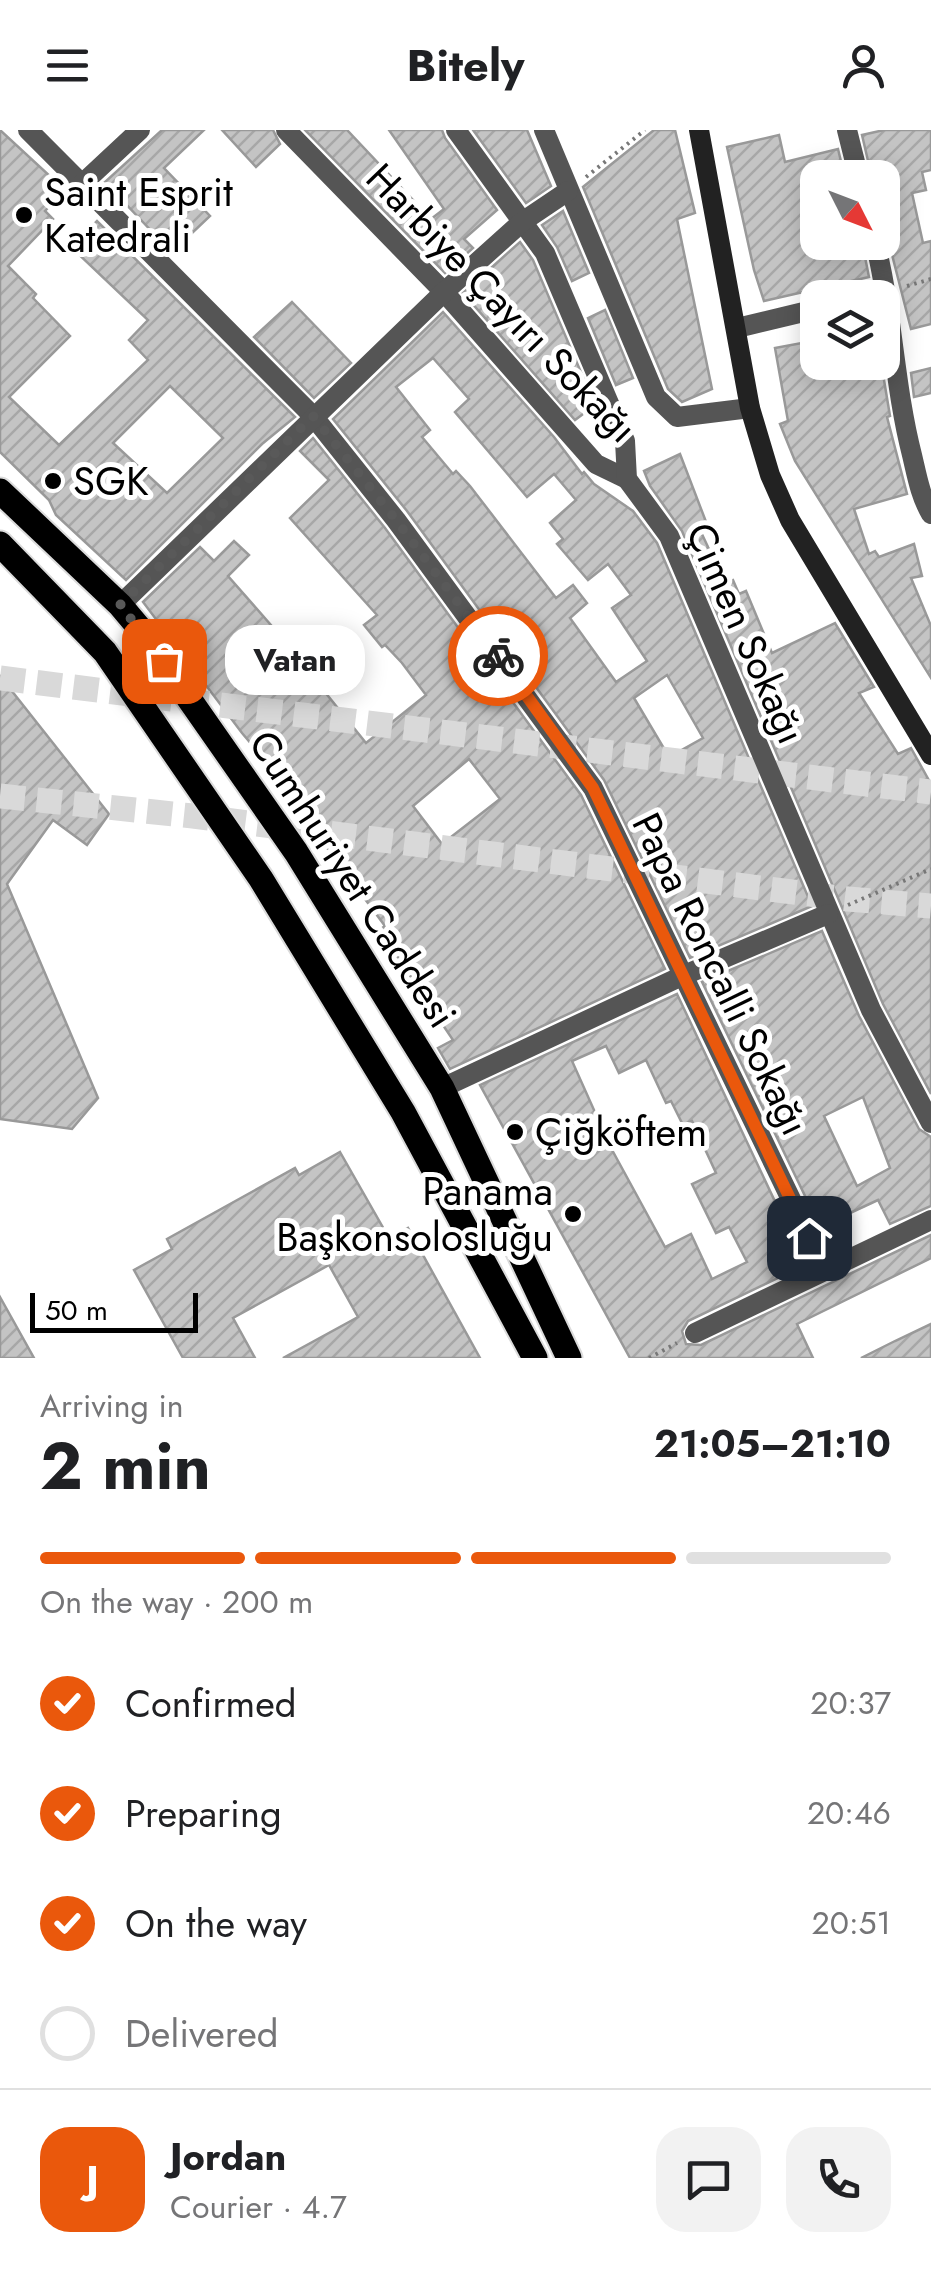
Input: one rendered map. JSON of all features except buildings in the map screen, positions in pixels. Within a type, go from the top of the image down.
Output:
[{"type":"main road","points":[[699,130],[750,408],[770,476],[790,520],[931,755]]},
{"type":"main road","name":"Cumhuriyet Caddesi","points":[[0,491],[120,605],[208,723],[296,852],[442,1088],[569,1358]]},
{"type":"main road","name":"Cumhuriyet Caddesi","points":[[0,544],[105,652],[261,879],[403,1112],[535,1358]]},
{"type":"street","name":"Papa Roncalli Sokağı","points":[[28,130],[313,416],[396,520],[593,788],[825,1270]]},
{"type":"street","points":[[82,184],[140,130]]},
{"type":"street","name":"Harbiye Çayırı Sokağı","points":[[286,130],[444,292],[596,464],[627,479]]},
{"type":"street","name":"Çimen Sokağı","points":[[456,130],[545,253],[624,440],[627,479],[669,536],[828,914],[871,1010],[931,1123]]},
{"type":"street","points":[[544,130],[656,398],[677,416],[750,408]]},
{"type":"street","points":[[847,130],[854,160]]},
{"type":"street","points":[[120,605],[444,292],[522,222],[568,191]]},
{"type":"street","points":[[880,260],[887,290],[900,407],[922,498],[931,514]]},
{"type":"street","points":[[737,328],[800,313]]},
{"type":"street","points":[[442,1088],[682,976],[828,914]]},
{"type":"street","points":[[694,1333],[931,1220]]},
{"type":"path","points":[[568,191],[645,130]]},
{"type":"path","points":[[828,914],[931,869]]},
{"type":"path","points":[[649,1358],[694,1333]]},
{"type":"tunnel","points":[[0,678],[931,792]]},
{"type":"tunnel","points":[[0,796],[931,906]]},
{"type":"way so far","points":[[164,661],[120,605],[313,416],[498,656]]},
{"type":"place","name":"Saint Esprit Katedrali","points":[[24,215]]},
{"type":"place","name":"SGK","points":[[53,481]]},
{"type":"place","name":"Vatan","points":[[164,661]]},
{"type":"place","name":"Çiğköftem","points":[[515,1132]]},
{"type":"place","name":"Panama Başkonsolosluğu","points":[[573,1214]]},
{"type":"route","points":[[498,656],[593,788],[809,1238]]}]
